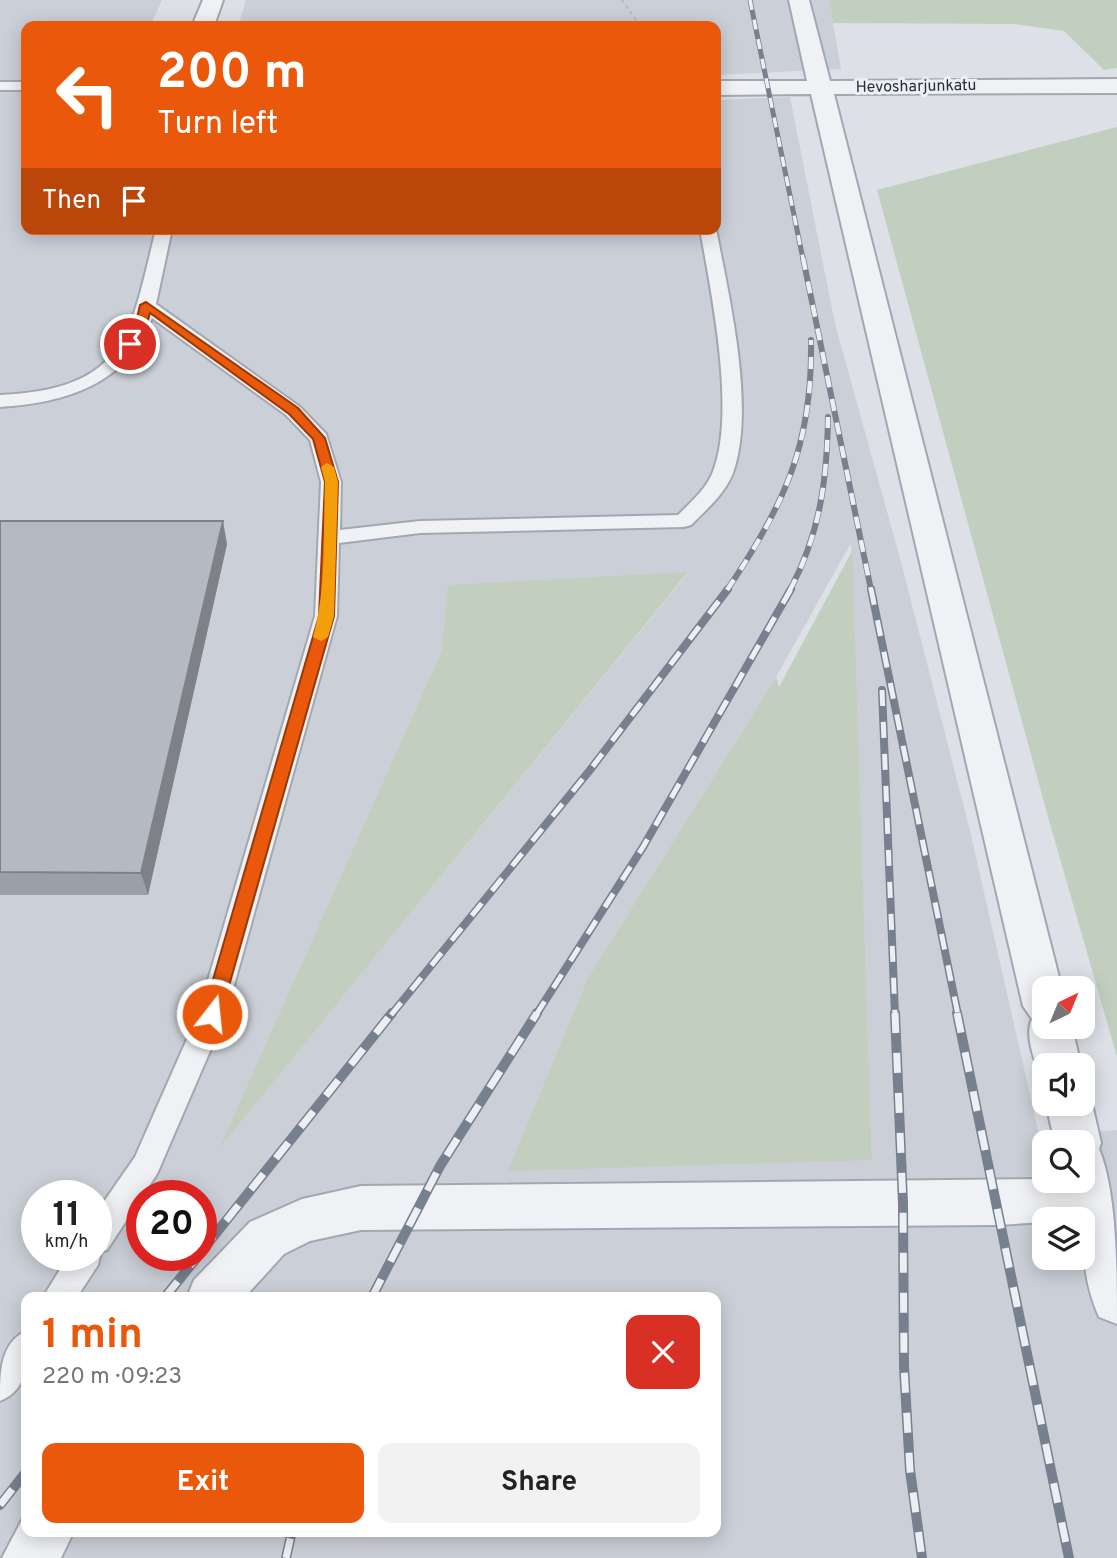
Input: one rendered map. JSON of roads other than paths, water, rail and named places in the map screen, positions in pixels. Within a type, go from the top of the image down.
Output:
[{"type":"street","points":[[205,21],[213,0]]},
{"type":"street","points":[[799,0],[1038,976]]},
{"type":"street","name":"Hevosharjunkatu","points":[[721,88],[1117,86]]},
{"type":"street","points":[[217,1292],[267,1238],[302,1221],[361,1208],[998,1203],[1038,1193]]},
{"type":"street","points":[[1090,1193],[1117,1300]]},
{"type":"street","points":[[30,1558],[43,1537]]},
{"type":"lane","points":[[0,86],[21,86]]},
{"type":"lane","points":[[0,401],[55,397],[94,380],[120,361],[140,327],[163,235]]},
{"type":"lane","points":[[329,538],[420,527],[684,521],[714,488],[723,472],[729,448],[730,396],[718,282],[709,235]]},
{"type":"lane","points":[[112,1216],[146,1165],[212,1014],[326,616],[329,538],[331,482],[319,438],[293,411],[146,305]]},
{"type":"lane","points":[[62,1292],[76,1271]]},
{"type":"lane","points":[[0,1385],[21,1354]]},
{"type":"railway","points":[[750,0],[803,259]]},
{"type":"railway","points":[[803,258],[871,590]]},
{"type":"railway","points":[[727,590],[764,530],[791,472],[807,411],[811,340]]},
{"type":"railway","points":[[790,590],[808,548],[820,506],[826,463],[828,417]]},
{"type":"railway","points":[[391,1015],[590,770],[728,589]]},
{"type":"railway","points":[[536,1015],[643,847],[791,589]]},
{"type":"railway","points":[[871,589],[958,1015]]},
{"type":"railway","points":[[882,690],[895,1015]]},
{"type":"railway","points":[[217,1232],[392,1013]]},
{"type":"railway","points":[[375,1292],[440,1166],[537,1013]]},
{"type":"railway","points":[[895,1013],[903,1203],[904,1367],[910,1470],[922,1558]]},
{"type":"railway","points":[[957,1013],[1069,1558]]},
{"type":"railway","points":[[169,1292],[186,1271]]},
{"type":"railway","points":[[0,1505],[21,1478]]},
{"type":"railway","points":[[286,1558],[291,1537]]}]
